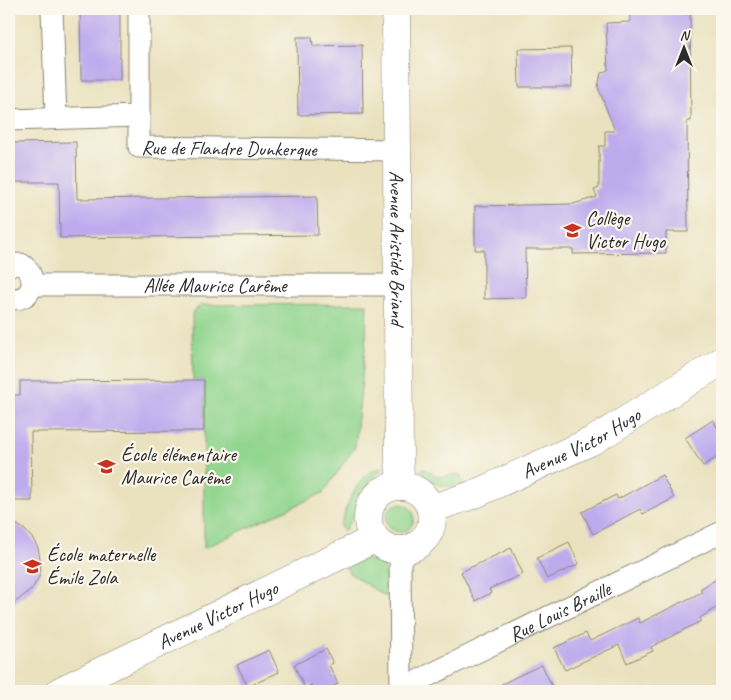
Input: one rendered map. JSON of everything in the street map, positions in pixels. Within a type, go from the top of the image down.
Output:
[{"type":"main road","name":"Avenue Aristide Briand","points":[[396,9],[399,461],[402,486]]},
{"type":"main road","name":"Avenue Victor Hugo","points":[[431,510],[475,494],[594,440],[722,360]]},
{"type":"main road","points":[[402,486],[417,491],[423,496],[431,510],[430,529],[426,538],[410,549],[400,551],[382,546],[374,539],[369,530],[367,519],[371,504],[381,492],[402,486]]},
{"type":"main road","name":"Avenue Victor Hugo","points":[[60,691],[374,539]]},
{"type":"street","points":[[52,9],[56,118]]},
{"type":"street","name":"Rue de Flandre Dunkerque","points":[[139,9],[139,147],[397,150]]},
{"type":"street","points":[[9,120],[139,116]]},
{"type":"street","points":[[9,264],[18,263],[27,268],[31,272],[33,285],[22,298],[9,298]]},
{"type":"street","name":"Allée Maurice Carême","points":[[33,285],[399,285]]},
{"type":"street","name":"Rue Louis Braille","points":[[400,690],[722,532]]},
{"type":"street","points":[[400,551],[400,690]]},
{"type":"green space","points":[[367,304],[366,338],[355,447],[323,493],[204,548],[204,380],[193,380],[192,313],[201,305]]},
{"type":"green space","points":[[384,467],[361,494],[354,515],[344,531],[340,527],[354,490],[366,475]]},
{"type":"green space","points":[[423,468],[439,477],[460,474],[464,485],[445,486],[435,483],[420,471]]},
{"type":"green space","points":[[400,504],[410,508],[414,518],[410,528],[400,532],[390,528],[386,518],[390,508]]},
{"type":"green space","points":[[366,558],[385,568],[386,597],[349,573],[346,567]]},
{"type":"building","points":[[80,9],[120,9],[120,80],[81,80]]},
{"type":"building","points":[[630,14],[690,14],[691,121],[687,121],[688,232],[666,232],[666,253],[573,254],[573,249],[525,249],[526,298],[484,299],[484,250],[475,250],[475,206],[573,204],[597,197],[594,190],[599,188],[599,146],[605,146],[605,131],[615,131],[598,87],[601,73],[608,70],[606,23],[630,22]]},
{"type":"building","points":[[297,37],[312,37],[313,46],[362,45],[363,114],[298,115]]},
{"type":"building","points":[[571,48],[572,87],[519,87],[518,49]]},
{"type":"building","points":[[76,142],[77,199],[317,196],[318,235],[60,238],[59,182],[9,182],[9,143]]},
{"type":"building","points":[[204,380],[204,431],[31,432],[32,501],[9,501],[9,395],[20,395],[20,381]]},
{"type":"building","points":[[713,420],[722,436],[722,454],[703,466],[685,438]]},
{"type":"building","points":[[662,475],[674,498],[643,514],[640,509],[593,534],[582,512],[616,495],[618,499]]},
{"type":"building","points":[[9,519],[25,530],[33,539],[38,548],[41,564],[39,577],[32,589],[9,607]]},
{"type":"building","points":[[569,542],[579,564],[547,579],[537,558]]},
{"type":"building","points":[[511,548],[523,574],[489,589],[491,593],[475,601],[461,572]]},
{"type":"building","points":[[722,576],[722,604],[700,618],[701,621],[651,647],[653,651],[627,663],[619,645],[565,670],[554,648],[586,633],[590,641],[638,618],[640,623],[702,592],[700,589]]},
{"type":"building","points":[[326,649],[333,663],[329,665],[338,684],[322,691],[314,691],[311,685],[305,688],[294,665]]},
{"type":"building","points":[[269,650],[279,672],[248,687],[237,665]]},
{"type":"building","points":[[542,665],[554,691],[488,691],[522,674]]},
{"type":"place","name":"Collège Victor Hugo","points":[[572,230]]},
{"type":"place","name":"École élémentaire Maurice Carême","points":[[107,466]]},
{"type":"place","name":"École maternelle Émile Zola","points":[[33,566]]}]
